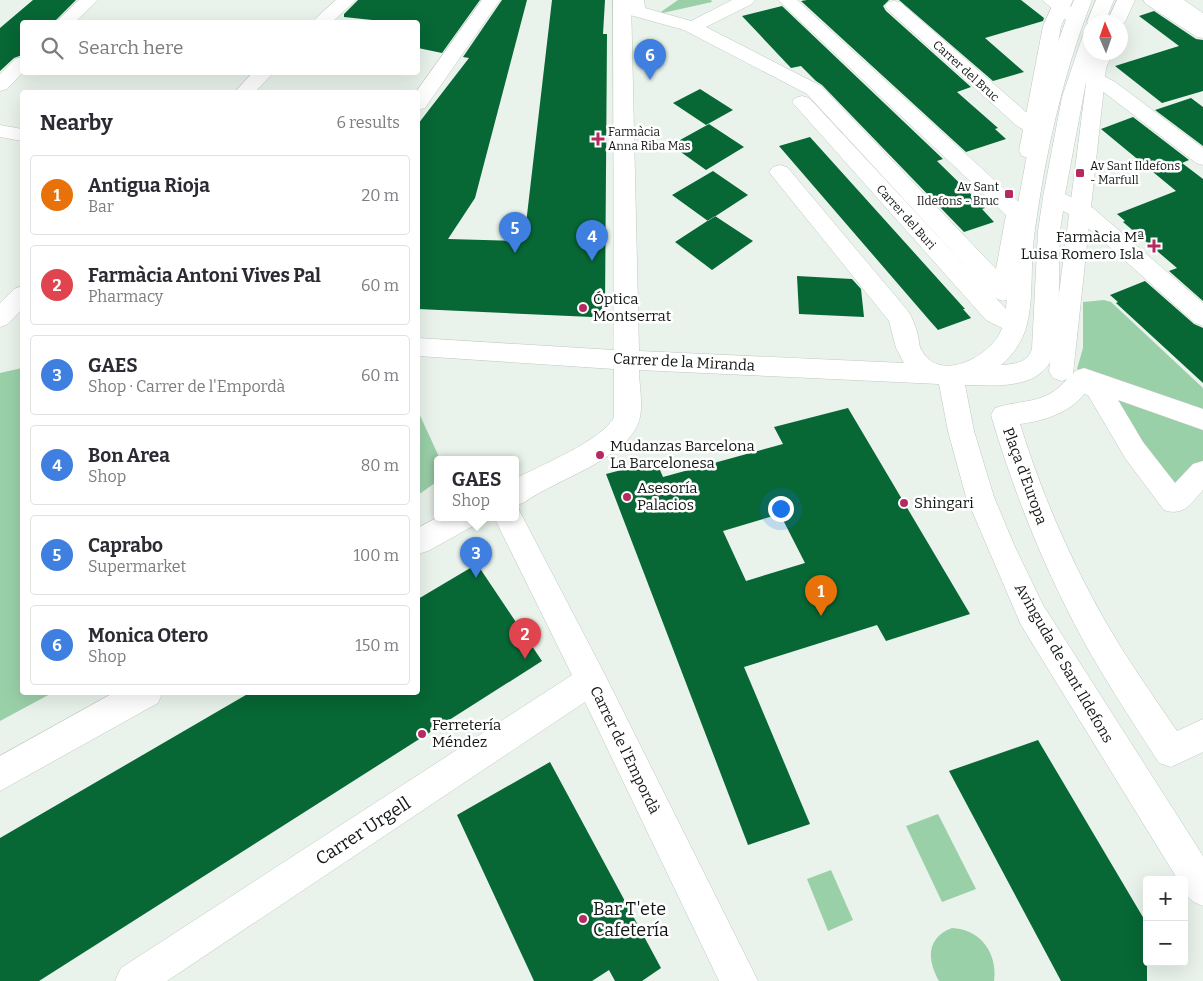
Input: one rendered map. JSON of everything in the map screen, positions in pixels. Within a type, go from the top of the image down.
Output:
[{"type":"street","points":[[67,20],[88,0]]},
{"type":"street","points":[[324,20],[347,0]]},
{"type":"street","points":[[420,101],[491,0]]},
{"type":"street","points":[[519,495],[523,488],[608,443],[622,430],[627,417],[622,0]]},
{"type":"street","points":[[642,7],[669,0]]},
{"type":"street","points":[[693,27],[746,0]]},
{"type":"street","points":[[787,0],[1017,212]]},
{"type":"street","points":[[642,7],[693,27],[814,90],[1003,292],[1017,212],[1037,129],[1063,52],[1072,8],[1105,0]]},
{"type":"street","points":[[1119,15],[1126,0]]},
{"type":"street","points":[[1152,0],[1203,33]]},
{"type":"street","points":[[1172,0],[1203,21]]},
{"type":"street","points":[[1187,0],[1203,11]]},
{"type":"street","name":"Carrer del Bruc","points":[[894,6],[1024,122],[1037,129]]},
{"type":"street","points":[[1062,370],[1081,211],[1089,60]]},
{"type":"street","points":[[780,172],[900,317],[906,332],[909,354],[916,364],[948,375],[1003,375],[1027,370],[1038,363],[1044,353],[1049,231],[1072,97],[1088,74],[1097,68],[1100,60]]},
{"type":"street","points":[[0,85],[20,65]]},
{"type":"street","points":[[1088,74],[1203,158]]},
{"type":"street","points":[[246,90],[262,75]]},
{"type":"street","name":"Carrer del Buri","points":[[802,102],[994,314],[1016,324]]},
{"type":"street","points":[[948,375],[985,364],[1001,352],[1016,324],[1020,255],[1037,129]]},
{"type":"street","points":[[0,131],[20,135]]},
{"type":"street","points":[[1054,197],[1081,211],[1203,317]]},
{"type":"street","points":[[6,317],[20,298]]},
{"type":"street","name":"Carrer de la Miranda","points":[[420,347],[627,360],[948,375]]},
{"type":"street","points":[[1038,363],[1203,420]]},
{"type":"street","name":"Avinguda de Sant Ildefons","points":[[948,375],[961,431],[980,497],[1032,615],[1203,888]]},
{"type":"street","name":"Plaça d'Europa","points":[[1203,472],[1174,502],[1134,450],[1098,388],[1079,382],[1073,392],[1050,406],[1035,412],[1004,415],[1029,494],[1056,556],[1110,658],[1171,751],[1203,736]]},
{"type":"street","points":[[420,541],[457,521]]},
{"type":"street","name":"Carrer de l'Empordà","points":[[513,521],[739,981]]},
{"type":"street","name":"Carrer Urgell","points":[[134,981],[591,680]]},
{"type":"street","points":[[0,774],[142,695]]},
{"type":"green space","points":[[678,0],[711,0],[712,2],[658,14]]},
{"type":"green space","points":[[1104,300],[1111,302],[1203,388],[1203,415],[1077,369],[1083,348],[1083,302]]},
{"type":"green space","points":[[20,368],[20,695],[48,695],[0,721],[0,373]]},
{"type":"green space","points":[[1097,388],[1203,426],[1203,472],[1174,502]]},
{"type":"green space","points":[[420,415],[439,456],[434,456],[434,484],[420,494]]},
{"type":"green space","points":[[938,814],[976,889],[942,902],[906,826]]},
{"type":"green space","points":[[831,870],[853,920],[828,931],[807,879]]},
{"type":"green space","points":[[952,928],[962,929],[971,933],[985,944],[993,961],[994,981],[939,981],[932,965],[931,950],[937,938],[943,932]]},
{"type":"building","points":[[33,0],[76,0],[56,20],[20,20],[20,56],[14,58],[0,71],[0,28]]},
{"type":"building","points":[[358,0],[480,0],[442,53],[420,48],[420,20],[372,20],[344,17],[344,14]]},
{"type":"building","points":[[502,0],[527,0],[475,198],[448,239],[524,241],[552,0],[605,0],[603,34],[607,34],[605,307],[592,317],[420,309],[420,121],[469,58],[463,57]]},
{"type":"building","points":[[889,0],[883,6],[886,11],[971,87],[957,92],[998,128],[995,129],[1006,139],[966,152],[801,1]]},
{"type":"building","points":[[899,0],[1021,0],[1044,18],[1043,21],[985,38],[1024,72],[993,81]]},
{"type":"building","points":[[782,6],[943,159],[937,161],[985,208],[982,209],[994,222],[964,232],[822,85],[801,66],[791,68],[742,16]]},
{"type":"building","points":[[1154,11],[1196,39],[1203,40],[1203,91],[1162,103],[1115,66],[1179,46],[1139,16]]},
{"type":"building","points":[[700,89],[733,110],[706,125],[673,103]]},
{"type":"building","points":[[1191,98],[1203,107],[1203,146],[1155,110]]},
{"type":"building","points":[[1133,117],[1189,160],[1182,163],[1203,179],[1203,301],[1169,271],[1177,268],[1123,222],[1125,221],[1117,214],[1176,191],[1101,129]]},
{"type":"building","points":[[709,124],[744,147],[706,170],[671,145]]},
{"type":"building","points":[[810,137],[971,318],[938,330],[779,146]]},
{"type":"building","points":[[713,171],[748,195],[708,221],[672,195]]},
{"type":"building","points":[[715,216],[753,241],[712,270],[675,242]]},
{"type":"building","points":[[797,276],[852,279],[861,289],[864,317],[799,314]]},
{"type":"building","points":[[1145,281],[1194,324],[1203,328],[1203,383],[1116,303],[1118,302],[1110,295]]},
{"type":"building","points":[[848,408],[970,614],[886,641],[877,625],[744,667],[810,824],[748,845],[606,474],[656,461],[663,477],[783,444],[774,427]],"holes":[[[780,514],[805,563],[746,581],[723,531]]]},
{"type":"building","points":[[477,564],[542,661],[39,981],[0,981],[0,838],[246,695],[420,695],[420,598]]},
{"type":"building","points":[[1038,740],[1143,917],[1143,966],[1147,966],[1147,981],[1061,981],[949,771]]},
{"type":"building","points":[[550,762],[661,968],[642,981],[615,981],[609,970],[592,981],[534,981],[457,815]]},
{"type":"place","name":"Monica Otero","points":[[650,80]]},
{"type":"place","name":"Farmàcia Anna Riba Mas","points":[[598,139]]},
{"type":"place","name":"Av Sant Ildefons - Marfull","points":[[1080,173]]},
{"type":"place","name":"Av Sant Ildefons - Bruc","points":[[1009,194]]},
{"type":"place","name":"Farmàcia Mª Luisa Romero Isla","points":[[1154,246]]},
{"type":"place","name":"Caprabo","points":[[515,253]]},
{"type":"place","name":"Bon Area","points":[[592,261]]},
{"type":"place","name":"Óptica Montserrat","points":[[583,308]]},
{"type":"place","name":"Mudanzas Barcelona La Barcelonesa","points":[[600,455]]},
{"type":"place","name":"Asesoría Palacios","points":[[627,497]]},
{"type":"place","name":"Shingari","points":[[904,503]]},
{"type":"place","name":"GAES","points":[[476,578]]},
{"type":"place","name":"Antigua Rioja","points":[[821,616]]},
{"type":"place","name":"Farmàcia Antoni Vives Pal","points":[[525,659]]},
{"type":"place","name":"Ferretería Méndez","points":[[422,734]]},
{"type":"place","name":"Bar T'ete Cafetería","points":[[583,919]]}]
